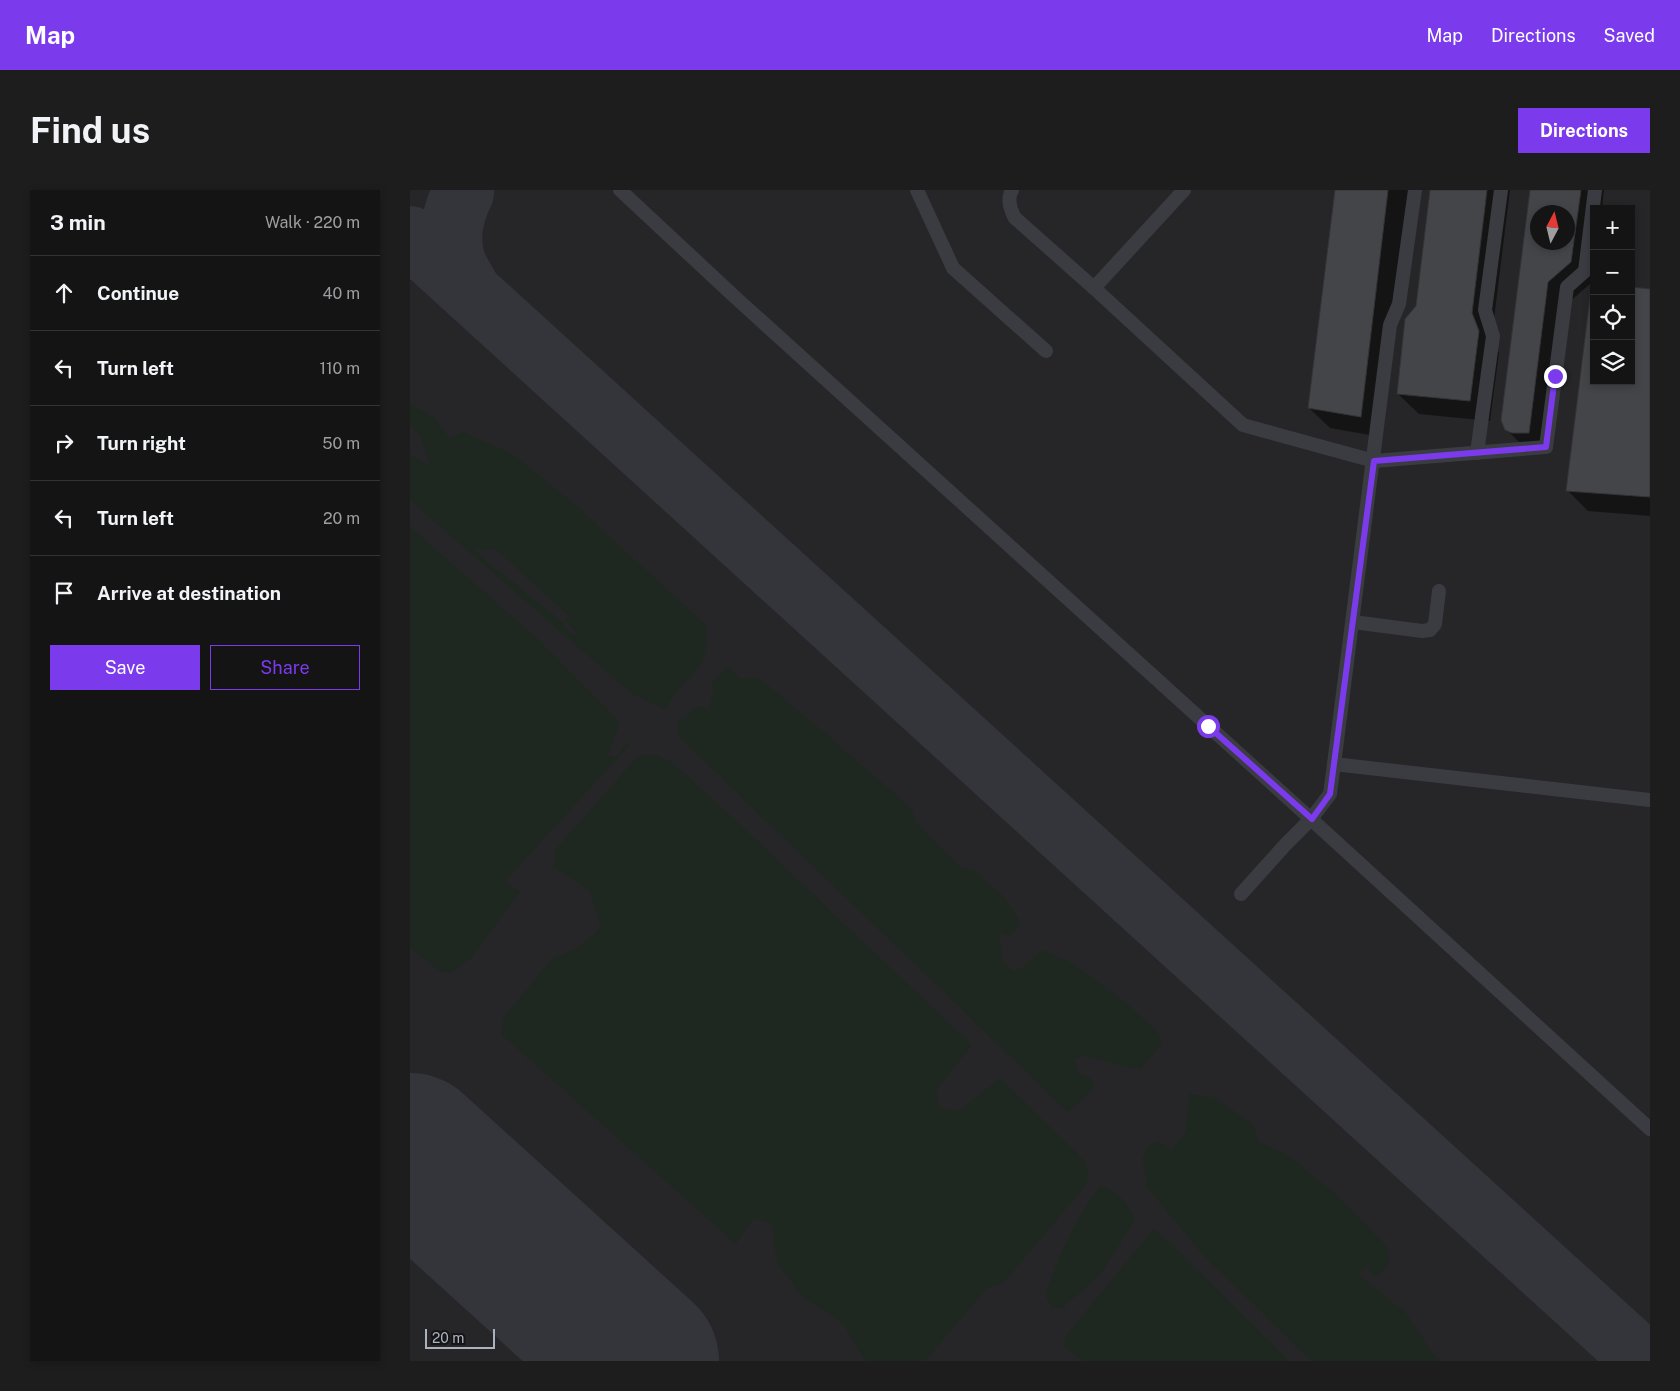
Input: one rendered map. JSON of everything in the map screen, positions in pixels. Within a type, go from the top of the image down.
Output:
[{"type":"lane","points":[[620,190],[1650,1129]]},
{"type":"lane","points":[[917,190],[954,268],[1046,350]]},
{"type":"lane","points":[[1012,190],[1010,209],[1015,218],[1094,288],[1243,426],[1374,461],[1546,447],[1567,287],[1585,270],[1595,190]]},
{"type":"lane","points":[[1094,288],[1184,190]]},
{"type":"lane","points":[[1241,894],[1285,845],[1312,819],[1330,794],[1390,325],[1399,304],[1415,190]]},
{"type":"lane","points":[[1477,453],[1493,336],[1485,310],[1501,190]]},
{"type":"lane","points":[[1353,622],[1422,631],[1430,630],[1435,624],[1439,591]]},
{"type":"lane","points":[[1334,764],[1650,800]]},
{"type":"shaded area","points":[[410,190],[1650,190],[1650,1361],[410,1361]]},
{"type":"shaded area","points":[[410,403],[434,418],[449,438],[463,432],[511,453],[572,502],[706,625],[707,644],[701,664],[672,697],[666,710],[632,694],[410,500],[410,454],[431,467],[420,435],[410,425]],"holes":[[[474,547],[492,550],[492,547],[499,552],[572,619],[564,619],[577,635],[564,628],[564,623],[491,565]]]},
{"type":"shaded area","points":[[410,527],[539,640],[620,722],[608,755],[617,757],[626,743],[631,744],[505,881],[520,892],[471,958],[451,973],[439,971],[410,948]]},
{"type":"shaded area","points":[[729,667],[739,678],[759,678],[825,733],[912,809],[916,823],[962,868],[975,871],[1004,897],[1021,923],[1010,936],[999,932],[1003,961],[1013,971],[1022,968],[1042,950],[1070,962],[1124,1001],[1158,1033],[1162,1044],[1140,1070],[1084,1056],[1074,1060],[1078,1073],[1090,1077],[1095,1087],[1068,1112],[677,735],[678,722],[698,706],[708,709],[714,691],[711,683]]},
{"type":"shaded area","points":[[639,755],[655,755],[672,762],[972,1045],[936,1090],[939,1107],[959,1111],[1000,1078],[1084,1160],[1089,1173],[1086,1185],[1003,1283],[987,1288],[925,1361],[866,1361],[843,1324],[800,1294],[777,1262],[771,1224],[754,1218],[736,1244],[501,1034],[504,1017],[552,959],[579,947],[601,928],[589,890],[553,867],[556,849]]},
{"type":"shaded area","points":[[1189,1094],[1213,1097],[1253,1124],[1259,1142],[1286,1154],[1338,1196],[1387,1247],[1389,1264],[1375,1278],[1366,1265],[1359,1275],[1405,1312],[1434,1355],[1442,1361],[1311,1361],[1202,1254],[1148,1188],[1142,1159],[1148,1147],[1157,1141],[1172,1149],[1186,1132]]},
{"type":"shaded area","points":[[1099,1186],[1112,1191],[1122,1198],[1135,1220],[1100,1275],[1064,1307],[1052,1309],[1045,1296],[1058,1260],[1077,1220]]},
{"type":"shaded area","points":[[1154,1229],[1289,1361],[1082,1361],[1062,1345],[1068,1333]]},
{"type":"building","points":[[1335,190],[1388,190],[1361,417],[1308,408]]},
{"type":"building","points":[[1430,190],[1487,190],[1472,313],[1479,331],[1470,401],[1397,394],[1405,319],[1416,306]]},
{"type":"building","points":[[1530,190],[1581,190],[1575,233],[1575,205],[1530,205],[1530,250],[1573,250],[1571,262],[1548,282],[1529,433],[1512,433],[1505,430],[1501,420]]},
{"type":"building","points":[[1635,287],[1650,289],[1650,497],[1566,491],[1590,298],[1590,385],[1635,385]]},
{"type":"taxiway","points":[[463,193],[456,210],[451,238],[456,265],[471,292]]},
{"type":"taxiway","points":[[410,237],[1644,1361]]},
{"type":"runway","points":[[410,1152],[640,1361]]},
{"type":"route","points":[[1208,726],[1312,819],[1330,794],[1374,461],[1546,447],[1555,376]]}]
